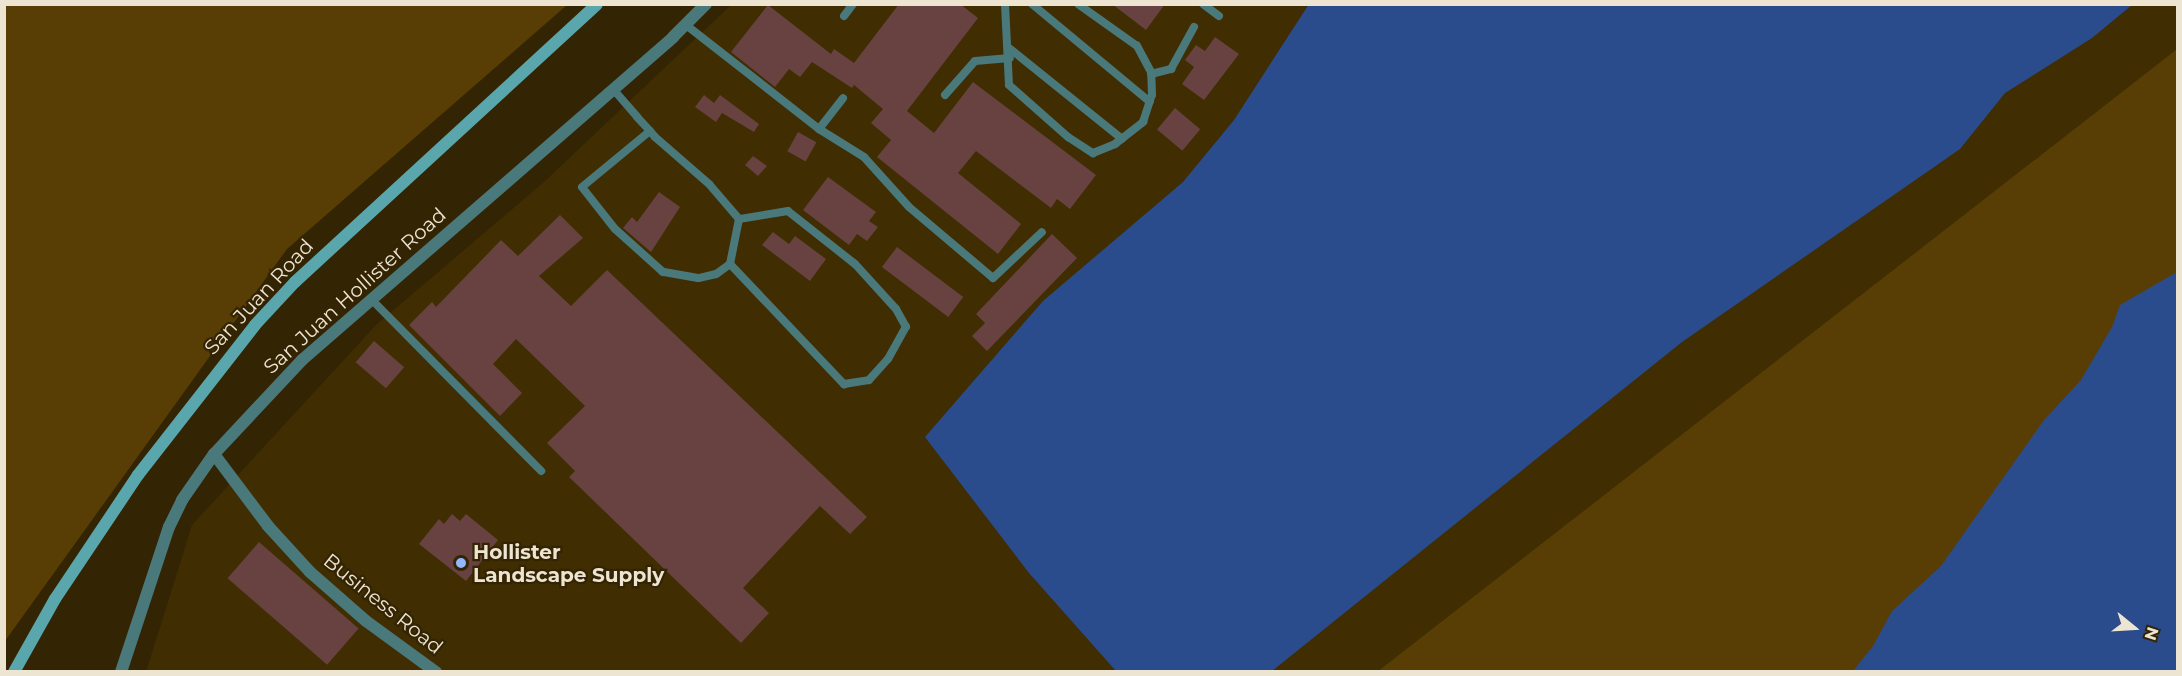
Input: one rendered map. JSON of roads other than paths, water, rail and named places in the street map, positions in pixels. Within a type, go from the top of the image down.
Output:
[{"type":"main road","name":"San Juan Road","points":[[14,672],[55,599],[138,475],[255,325],[295,282],[597,4]]},
{"type":"street","name":"San Juan Hollister Road","points":[[122,672],[169,527],[182,500],[214,454],[302,360],[686,25],[706,4]]},
{"type":"street","name":"Business Road","points":[[214,454],[268,526],[310,572],[366,621],[436,672]]},
{"type":"lane","points":[[844,16],[853,4]]},
{"type":"lane","points":[[1005,4],[1010,58],[1009,85],[1068,137],[1093,153],[1122,139],[1143,122],[1150,102],[1151,74],[1137,46],[1078,4]]},
{"type":"lane","points":[[1032,4],[1150,102]]},
{"type":"lane","points":[[1203,4],[1219,16]]},
{"type":"lane","points":[[686,25],[819,129],[864,157],[909,207],[993,278],[1042,232]]},
{"type":"lane","points":[[1151,74],[1171,69],[1194,27]]},
{"type":"lane","points":[[1009,48],[1122,139]]},
{"type":"lane","points":[[945,95],[975,61],[1010,58]]},
{"type":"lane","points":[[613,89],[650,131],[709,184],[739,219]]},
{"type":"lane","points":[[819,129],[843,98]]},
{"type":"lane","points":[[650,131],[582,187],[615,229],[663,272],[698,278],[716,274],[730,264],[739,219]]},
{"type":"lane","points":[[730,264],[844,384],[869,380],[888,359],[906,327],[896,309],[855,264],[788,211],[739,219]]},
{"type":"lane","points":[[371,299],[541,471]]},
{"type":"water","points":[[1309,4],[2132,5],[2092,38],[2005,93],[1960,149],[1682,342],[1272,671],[1116,671],[1029,573],[925,437],[1043,301],[1183,182],[1234,120]]},
{"type":"water","points":[[2177,272],[2177,671],[1853,671],[1873,646],[1892,611],[1941,566],[2044,420],[2081,380],[2112,327],[2120,305]]},
{"type":"place","name":"Hollister Landscape Supply","points":[[461,563]]}]
